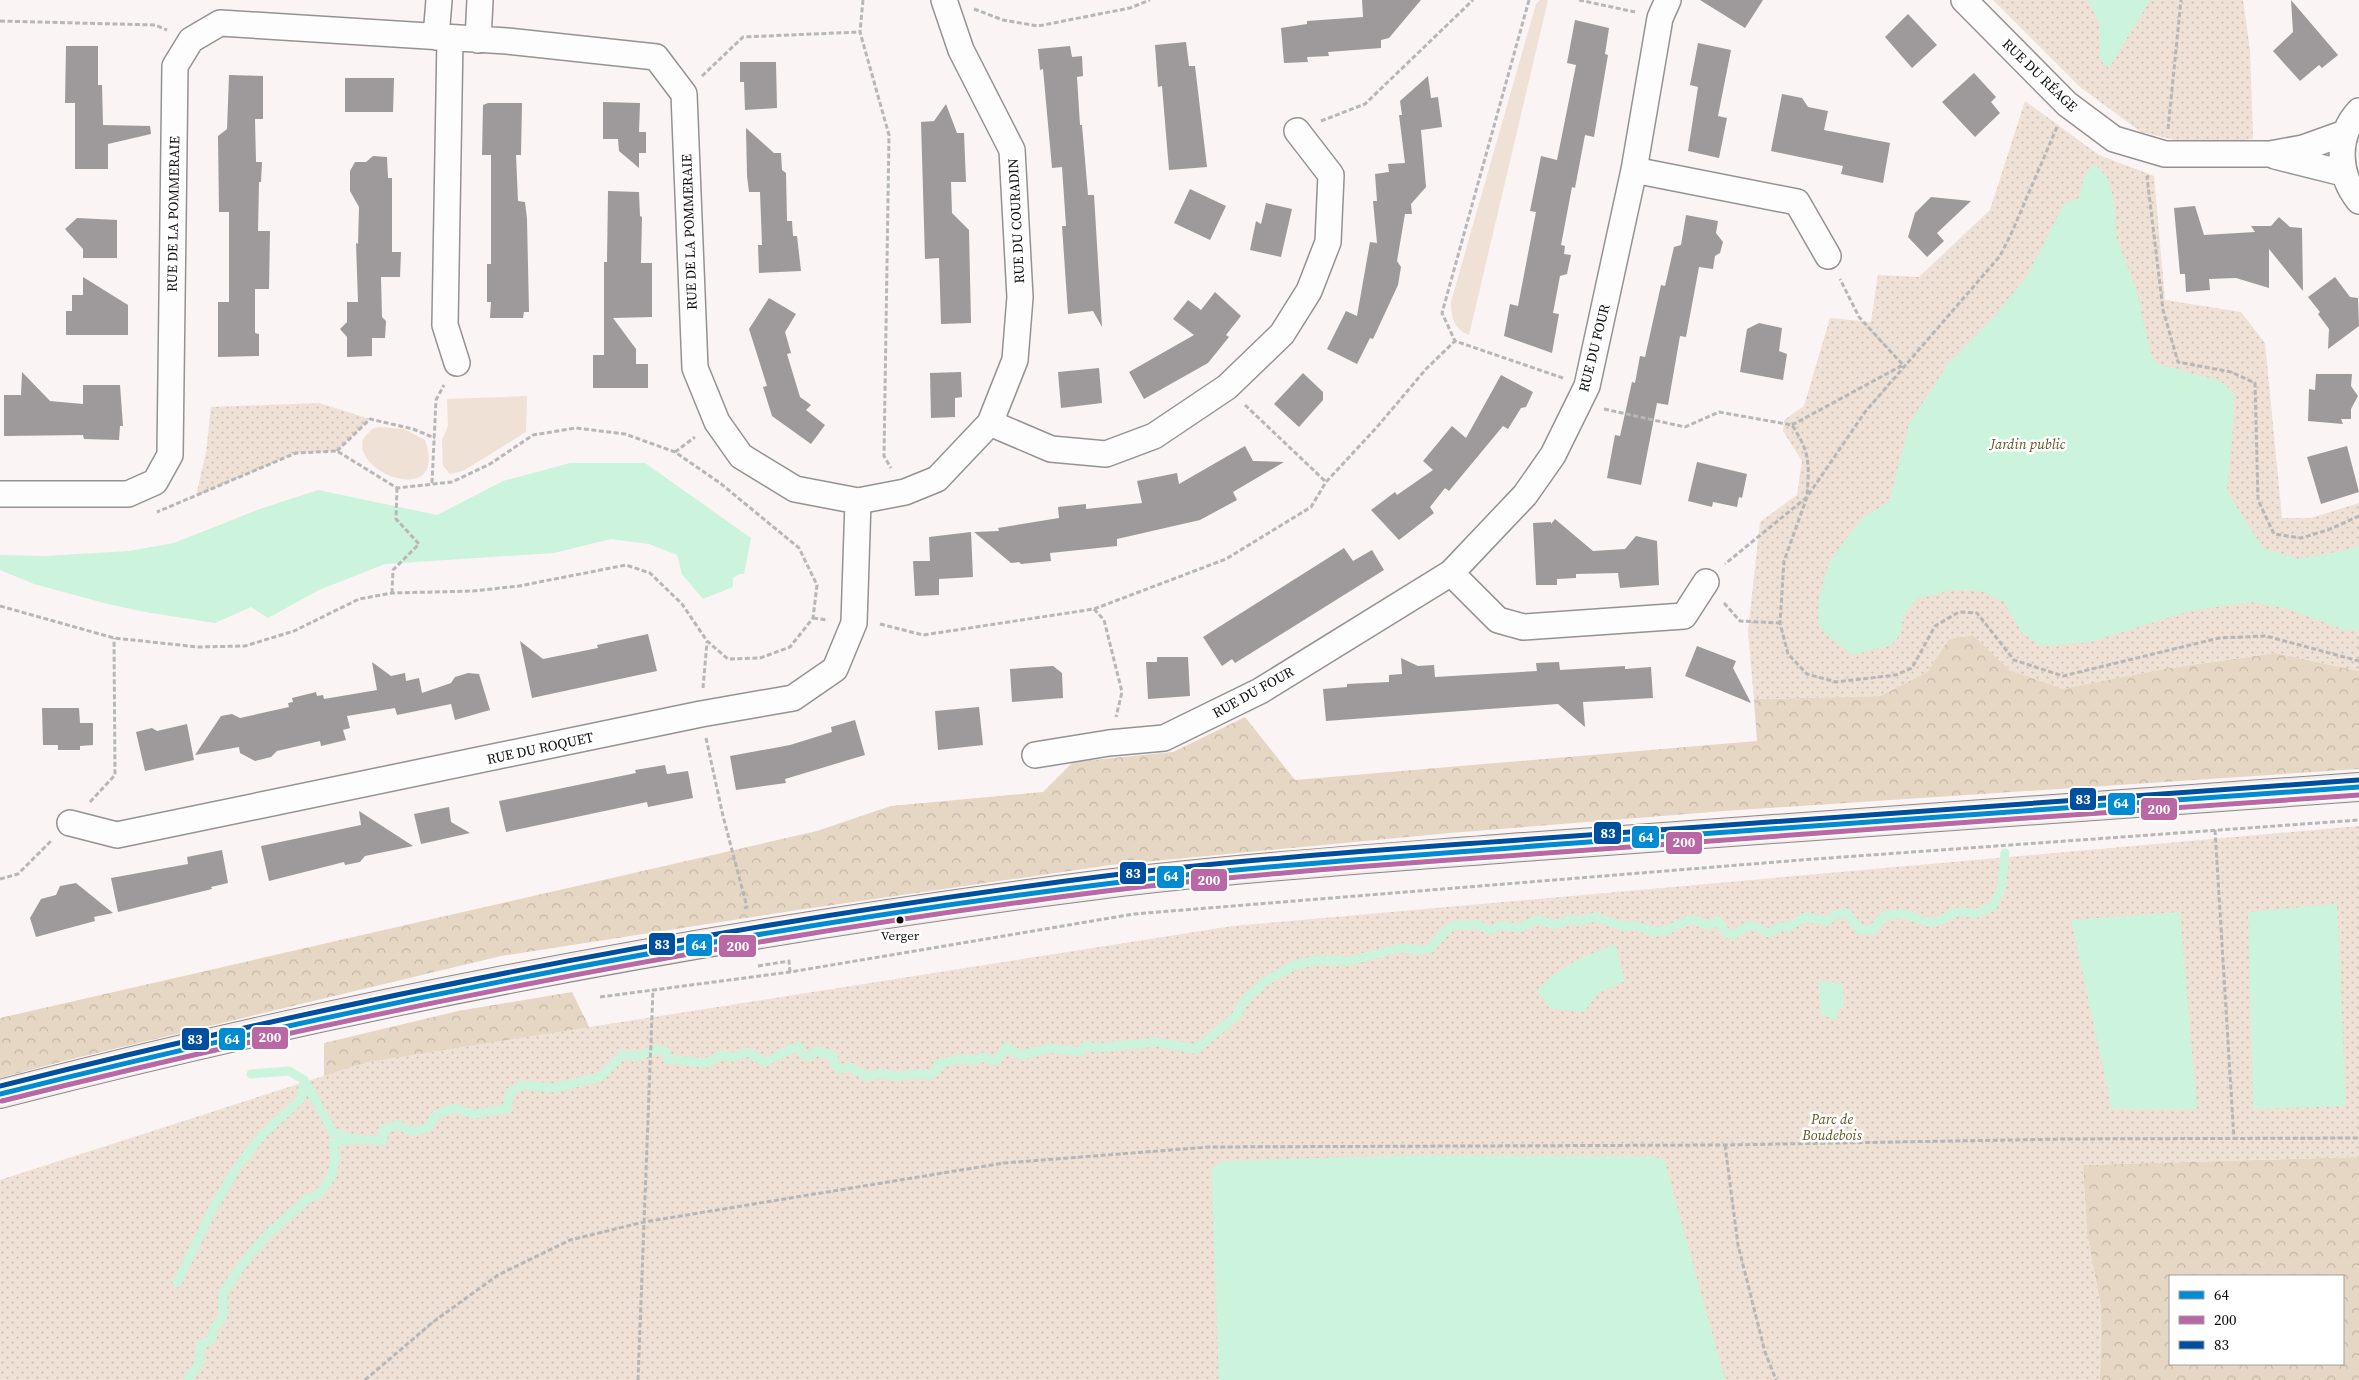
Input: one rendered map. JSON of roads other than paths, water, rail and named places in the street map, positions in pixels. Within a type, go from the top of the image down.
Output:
[{"type":"main road","points":[[0,1094],[133,1060],[554,970],[741,937],[1109,884],[1323,863],[1590,842],[2359,787]]},
{"type":"street","points":[[439,0],[443,38],[445,325],[456,363]]},
{"type":"street","points":[[478,40],[480,0]]},
{"type":"street","name":"RUE DU RÉAGE","points":[[1964,0],[2067,104],[2114,139],[2165,154],[2270,154]]},
{"type":"street","name":"RUE DU COURADIN","points":[[858,501],[905,492],[937,479],[990,423],[1015,360],[1020,297],[1012,150],[961,50],[945,5]]},
{"type":"street","name":"RUE DU FOUR","points":[[1035,755],[1109,743],[1164,738],[1260,691],[1451,573],[1525,495],[1554,455],[1583,394],[1634,170],[1664,9]]},
{"type":"street","name":"RUE DE LA POMMERAIE","points":[[0,494],[128,494],[155,482],[170,455],[175,66],[191,40],[220,23],[478,40],[656,57],[684,94],[695,368],[716,422],[741,456],[795,490],[858,501]]},
{"type":"street","points":[[2359,111],[2345,133],[2341,153],[2343,174],[2351,192],[2359,201]]},
{"type":"street","points":[[990,423],[1051,449],[1106,454],[1154,436],[1227,387],[1282,334],[1309,292],[1328,242],[1331,175],[1296,131]]},
{"type":"street","points":[[2270,154],[2303,148],[2345,133]]},
{"type":"street","points":[[2270,154],[2343,174]]},
{"type":"street","points":[[1634,170],[1797,202],[1828,256]]},
{"type":"street","name":"RUE DU ROQUET","points":[[70,822],[117,835],[701,714],[793,698],[836,669],[854,622],[858,501]]},
{"type":"street","points":[[1451,573],[1498,620],[1523,627],[1684,616],[1706,582]]},
{"type":"waterway","points":[[251,1074],[289,1071],[304,1080],[333,1132],[354,1139],[383,1141],[383,1129],[398,1125],[413,1132],[428,1127],[436,1115],[454,1108],[473,1114],[507,1109],[510,1092],[523,1085],[554,1088],[600,1077],[622,1055],[638,1056],[656,1049],[665,1051],[668,1059],[707,1063],[721,1055],[734,1057],[748,1052],[765,1062],[798,1046],[804,1055],[810,1056],[817,1051],[833,1056],[835,1064],[839,1069],[850,1067],[868,1077],[880,1074],[893,1076],[930,1075],[935,1072],[938,1064],[960,1059],[977,1060],[983,1057],[996,1061],[1006,1047],[1021,1055],[1051,1048],[1079,1052],[1085,1046],[1097,1048],[1157,1042],[1196,1049],[1236,1016],[1244,1001],[1264,982],[1295,965],[1319,960],[1348,961],[1401,948],[1421,950],[1431,948],[1446,930],[1455,925],[1478,925],[1489,930],[1501,926],[1520,928],[1538,919],[1554,925],[1571,919],[1580,921],[1594,917],[1623,926],[1637,926],[1655,932],[1667,930],[1691,919],[1707,925],[1718,921],[1726,933],[1734,935],[1750,926],[1770,933],[1780,927],[1790,926],[1805,917],[1827,921],[1836,914],[1847,913],[1860,930],[1872,930],[1885,915],[1905,914],[1932,922],[1942,920],[1954,913],[1966,912],[1974,914],[1992,907],[2001,890],[2005,853]]},
{"type":"waterway","points":[[177,1283],[213,1208],[237,1167],[263,1134],[301,1099],[304,1080]]},
{"type":"waterway","points":[[188,1380],[200,1362],[200,1346],[212,1339],[214,1328],[223,1316],[223,1293],[243,1263],[266,1236],[307,1199],[319,1194],[332,1175],[335,1159],[333,1143],[351,1140]]},
{"type":"place","name":"Verger","points":[[900,920]]},
{"type":"park label","name":"Jardin public","points":[[2028,444]]},
{"type":"park label","name":"Parc de Boudebois","points":[[1832,1128]]}]
